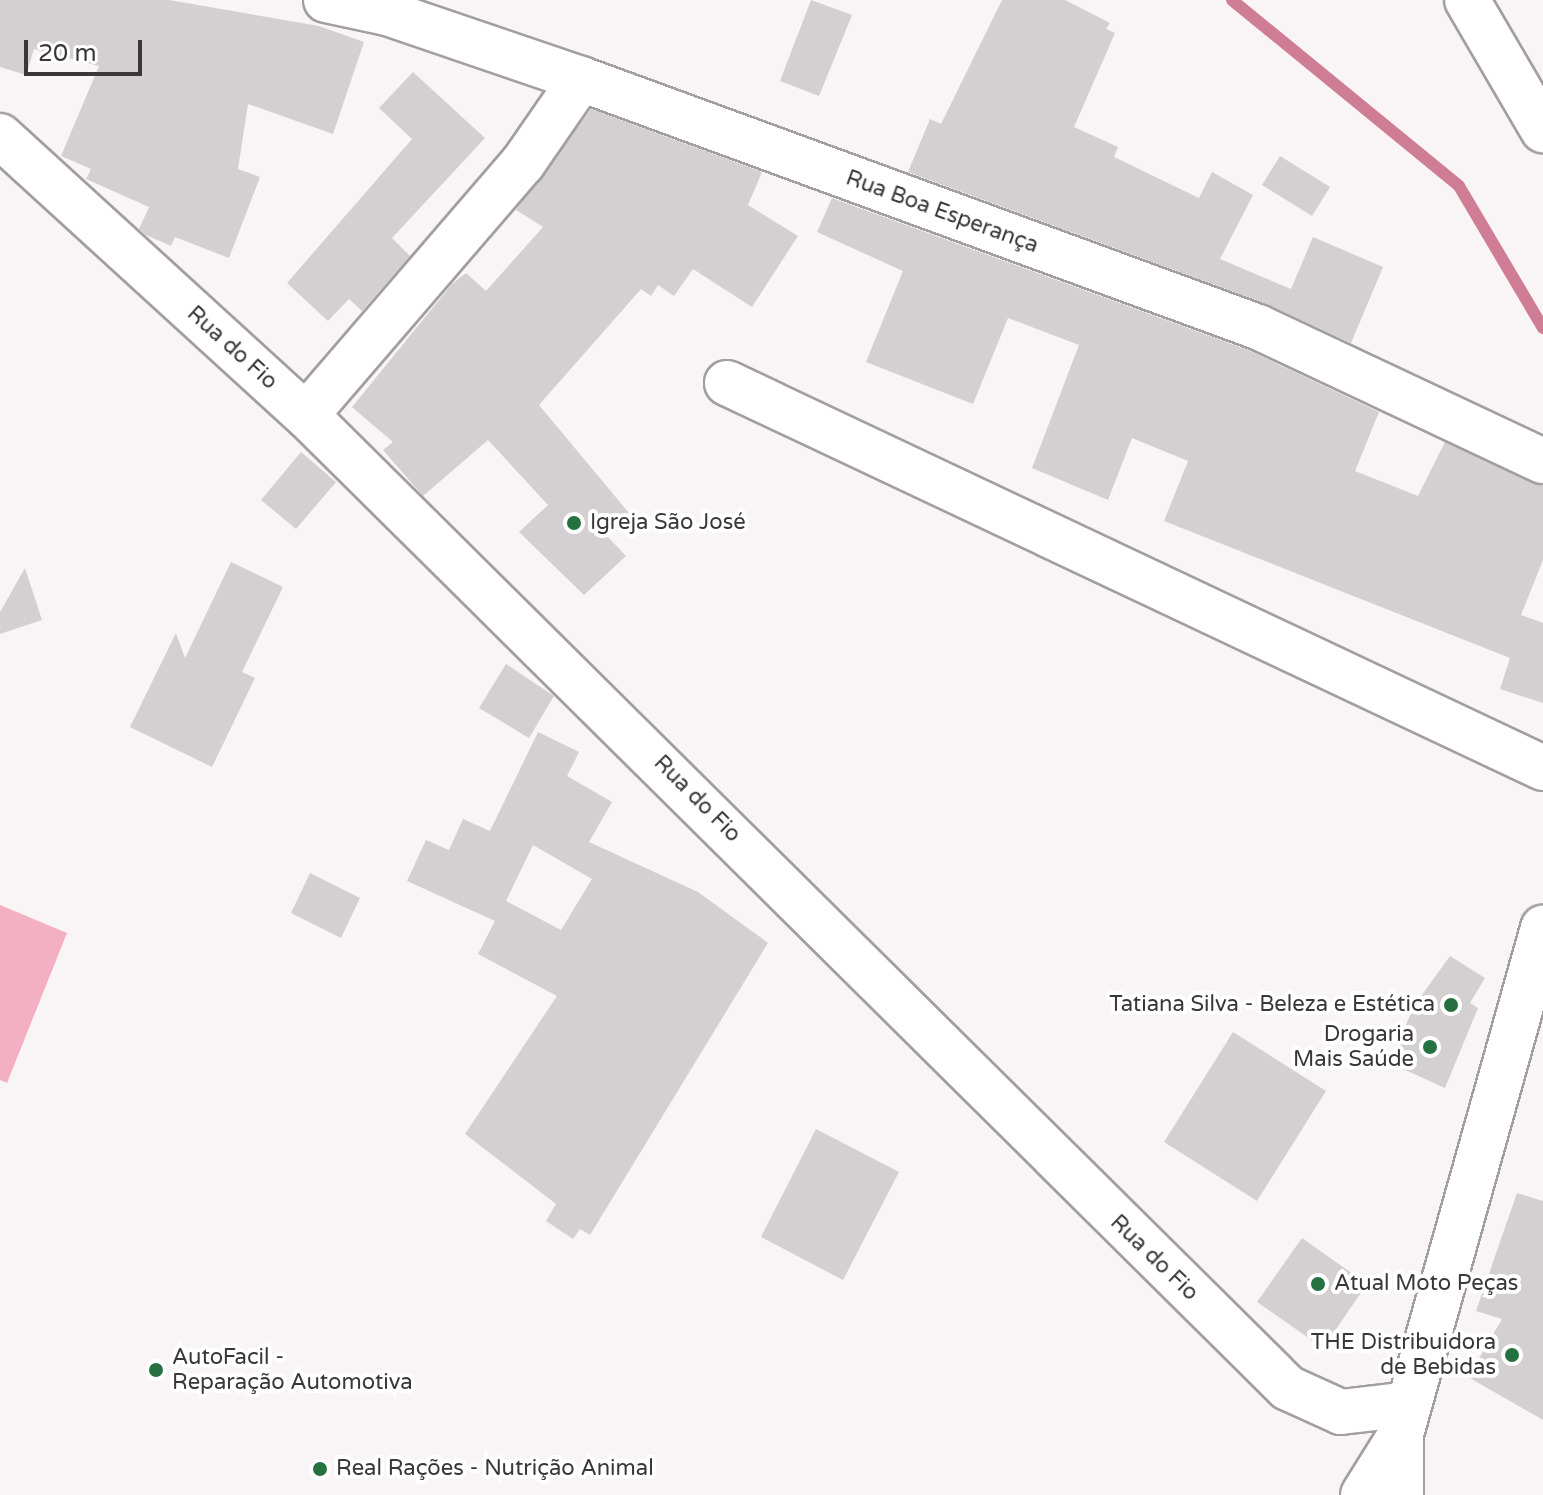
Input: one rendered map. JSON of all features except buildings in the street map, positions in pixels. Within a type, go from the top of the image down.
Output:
[{"type":"street","name":"Rua Boa Esperança","points":[[326,0],[387,13],[581,79],[1258,327],[1543,461]]},
{"type":"street","points":[[1467,0],[1543,130]]},
{"type":"street","points":[[306,415],[523,163],[581,79]]},
{"type":"street","name":"Rua do Fio","points":[[0,136],[306,415],[1288,1388],[1341,1412],[1405,1419]]},
{"type":"street","points":[[727,383],[1543,768]]},
{"type":"street","points":[[1401,1495],[1405,1419],[1543,928]]},
{"type":"street","points":[[1363,1495],[1405,1419]]},
{"type":"shaded area","points":[[0,905],[67,933],[7,1083],[0,1080]]},
{"type":"waterway","points":[[1232,0],[1459,186],[1543,328]]},
{"type":"place","name":"Igreja São José","points":[[574,523]]},
{"type":"place","name":"Tatiana Silva - Beleza e Estética","points":[[1451,1005]]},
{"type":"place","name":"Drogaria Mais Saúde","points":[[1430,1047]]},
{"type":"place","name":"Atual Moto Peças","points":[[1318,1284]]},
{"type":"place","name":"THE Distribuidora de Bebidas","points":[[1512,1355]]},
{"type":"place","name":"AutoFacil - Reparação Automotiva","points":[[156,1370]]},
{"type":"place","name":"Real Rações - Nutrição Animal","points":[[320,1469]]}]
